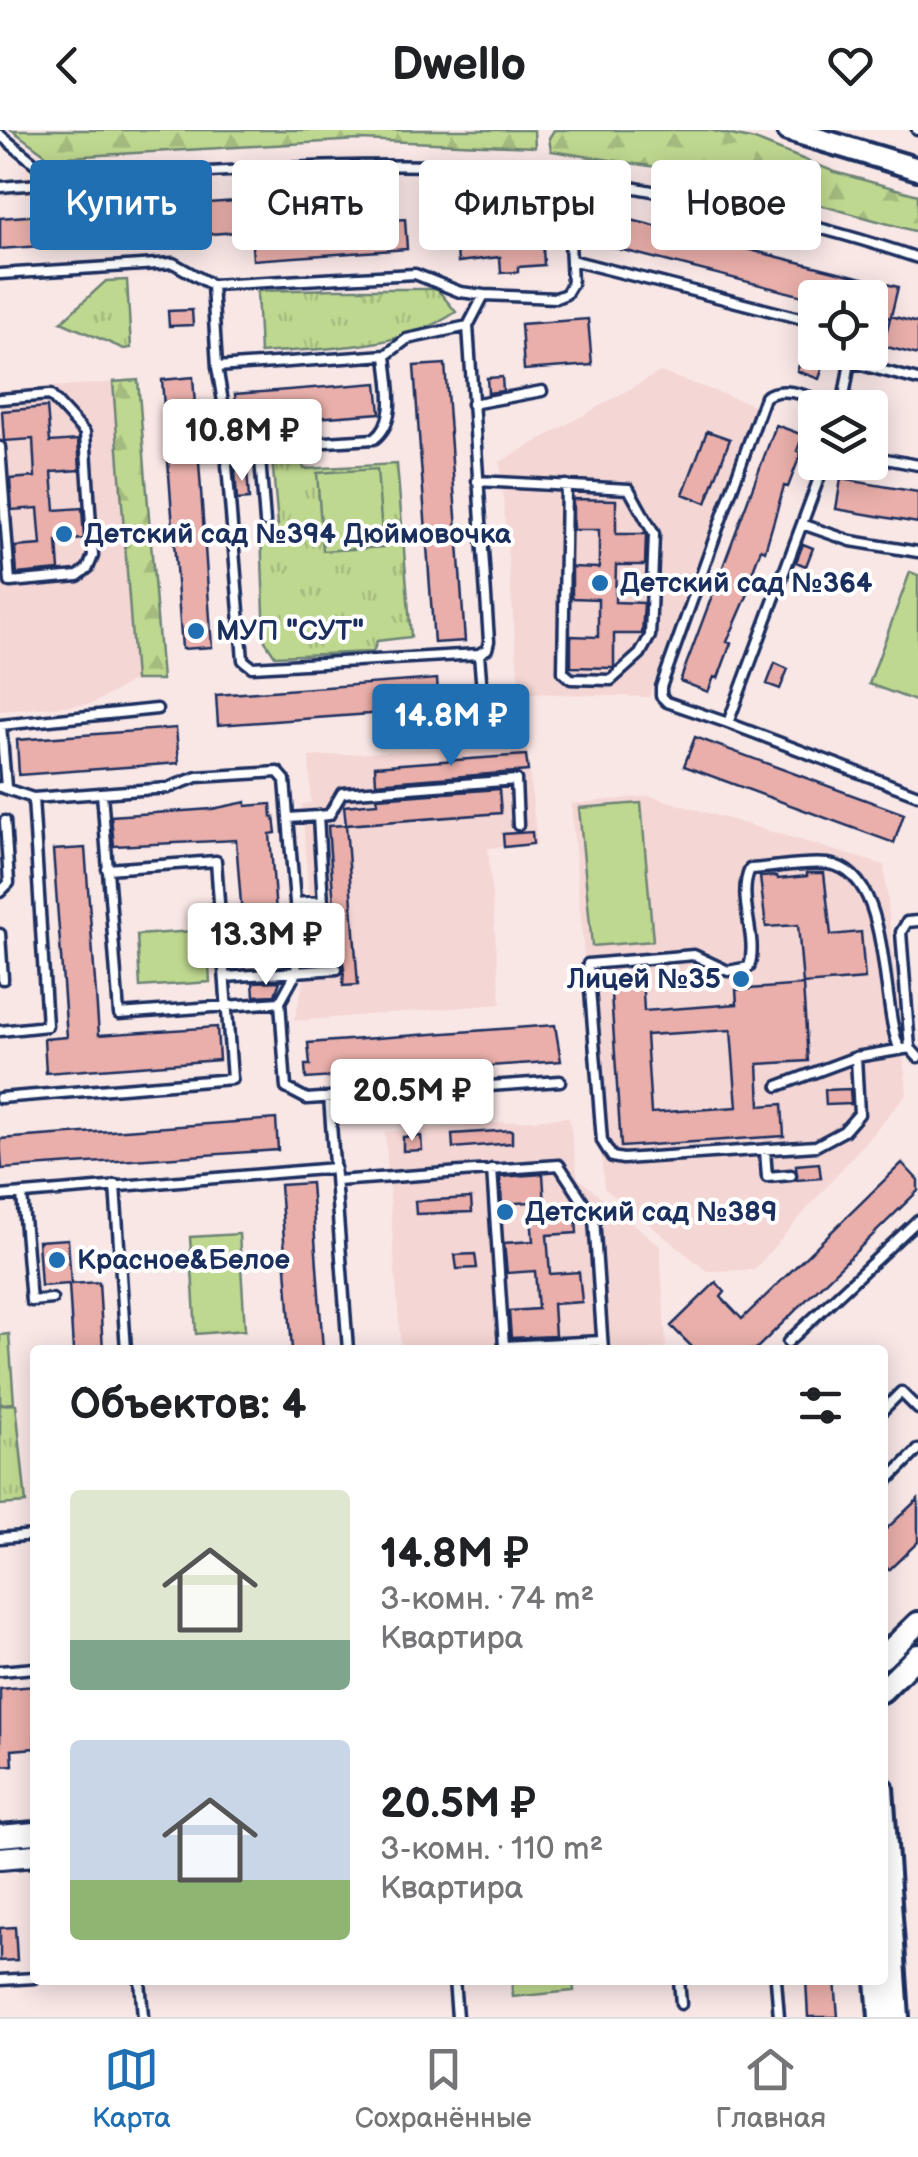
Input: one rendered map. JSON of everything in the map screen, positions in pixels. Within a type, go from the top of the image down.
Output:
[{"type":"main road","points":[[799,132],[918,170]]},
{"type":"main road","points":[[888,1652],[918,1623]]},
{"type":"main road","points":[[888,1685],[918,1655]]},
{"type":"main road","points":[[0,1836],[30,1833]]},
{"type":"main road","points":[[0,1858],[30,1855]]},
{"type":"main road","points":[[888,1874],[898,2017]]},
{"type":"main road","points":[[877,1985],[880,2017]]},
{"type":"lane","points":[[0,135],[31,160]]},
{"type":"lane","points":[[212,173],[317,166],[419,166]]},
{"type":"lane","points":[[0,187],[30,185]]},
{"type":"lane","points":[[631,188],[808,224],[918,258]]},
{"type":"lane","points":[[0,274],[173,263],[212,285],[415,274],[460,292],[556,298],[566,294],[572,284],[571,250]]},
{"type":"lane","points":[[572,260],[798,318]]},
{"type":"lane","points":[[212,285],[217,367],[231,448],[227,465],[242,660],[252,667],[479,654],[486,649],[489,640],[468,326],[484,295]]},
{"type":"lane","points":[[217,367],[386,355],[407,339],[468,326]]},
{"type":"lane","points":[[231,448],[374,439],[390,419],[386,355]]},
{"type":"lane","points":[[880,370],[918,380]]},
{"type":"lane","points":[[798,395],[782,390],[765,397],[661,696],[667,702],[918,794]]},
{"type":"lane","points":[[472,404],[542,391]]},
{"type":"lane","points":[[0,399],[50,395],[85,433],[93,556],[88,568],[78,576],[10,582],[0,447]]},
{"type":"lane","points":[[259,446],[266,522]]},
{"type":"lane","points":[[888,459],[918,465]]},
{"type":"lane","points":[[728,722],[818,480]]},
{"type":"lane","points":[[477,481],[630,489],[654,534],[650,636],[640,654],[610,680],[571,680],[563,672],[566,486]]},
{"type":"lane","points":[[802,524],[851,541],[918,552]]},
{"type":"lane","points":[[479,654],[482,691]]},
{"type":"lane","points":[[157,709],[1,725],[3,787],[33,798],[168,788],[197,778],[278,772],[286,780],[298,940],[296,972],[280,1002],[286,1088],[307,1099],[560,1081]]},
{"type":"lane","points":[[290,818],[329,815],[342,793],[516,780],[518,826]]},
{"type":"lane","points":[[102,793],[119,1014],[280,1002]]},
{"type":"lane","points":[[0,1031],[47,1026],[33,798]]},
{"type":"lane","points":[[298,940],[325,938],[318,816]]},
{"type":"lane","points":[[0,892],[9,883],[5,821]]},
{"type":"lane","points":[[0,1098],[232,1080],[216,862],[107,868]]},
{"type":"lane","points":[[856,1057],[859,1114],[844,1132],[816,1146],[612,1158],[605,1150],[588,964],[694,955],[728,971],[749,968],[753,954],[744,881],[750,870],[828,864],[845,869],[872,903],[892,1032],[905,1049],[918,1057]]},
{"type":"lane","points":[[295,903],[323,901]]},
{"type":"lane","points":[[905,1049],[900,932],[907,922],[918,921]]},
{"type":"lane","points":[[0,934],[3,978]]},
{"type":"lane","points":[[225,977],[337,969]]},
{"type":"lane","points":[[778,1086],[856,1057],[905,1049]]},
{"type":"lane","points":[[329,1097],[348,1345]]},
{"type":"lane","points":[[765,1150],[767,1177],[790,1175]]},
{"type":"lane","points":[[336,1181],[560,1165],[594,1218],[602,1345]]},
{"type":"lane","points":[[0,1196],[335,1168]]},
{"type":"lane","points":[[492,1168],[504,1345]]},
{"type":"lane","points":[[115,1186],[126,1345]]},
{"type":"lane","points":[[22,1194],[31,1301],[52,1300]]},
{"type":"lane","points":[[788,1342],[918,1220]]},
{"type":"lane","points":[[888,1405],[902,1392],[918,1409]]},
{"type":"lane","points":[[888,1480],[918,1450]]},
{"type":"lane","points":[[0,1538],[30,1535]]},
{"type":"lane","points":[[0,1670],[30,1668]]},
{"type":"lane","points":[[0,1980],[30,1978]]},
{"type":"lane","points":[[140,1985],[143,2017]]},
{"type":"lane","points":[[454,1985],[457,2017]]},
{"type":"lane","points":[[679,1985],[681,2004]]},
{"type":"lane","points":[[776,1985],[779,2017]]},
{"type":"shaded area","name":"Детский сад №364","points":[[660,372],[754,405],[649,697],[530,693],[519,685],[500,462]]},
{"type":"shaded area","name":"Детский сад №394 Дюймовочка","points":[[117,382],[139,678],[92,704],[0,711],[0,391]]},
{"type":"shaded area","points":[[526,742],[537,844],[488,848],[501,1004],[294,1021],[312,947],[302,804],[311,803],[309,757]]},
{"type":"shaded area","name":"Лицей №35","points":[[650,796],[884,865],[907,1094],[754,1270],[707,1271],[604,1188],[571,804]]},
{"type":"shaded area","name":"Детский сад №389","points":[[569,1117],[578,1178],[660,1246],[666,1345],[401,1345],[385,1132]]},
{"type":"green space","points":[[12,130],[534,130],[535,147],[359,140],[50,158]]},
{"type":"green space","points":[[554,130],[709,130],[755,140],[805,160],[651,160],[651,166],[631,163],[631,160],[551,151],[549,138]]},
{"type":"green space","points":[[821,166],[918,195],[918,232],[821,205]]},
{"type":"green space","points":[[127,280],[131,348],[124,349],[61,322],[106,281]]},
{"type":"green space","points":[[437,289],[456,312],[411,334],[387,340],[260,353],[257,291]]},
{"type":"green space","points":[[138,380],[162,680],[135,680],[113,382]]},
{"type":"green space","points":[[301,456],[304,469],[397,464],[411,637],[377,641],[373,652],[275,656],[265,641],[261,530],[278,525],[272,458]]},
{"type":"green space","points":[[377,469],[383,547],[323,551],[317,473]]},
{"type":"green space","points":[[910,572],[918,575],[918,702],[869,684]]},
{"type":"green space","points":[[641,803],[653,941],[592,946],[579,808]]},
{"type":"green space","points":[[207,930],[210,982],[140,987],[137,935]]},
{"type":"green space","points":[[239,1234],[245,1330],[196,1334],[190,1237]]},
{"type":"green space","points":[[9,1334],[14,1403],[0,1404],[0,1335]]},
{"type":"green space","points":[[16,1404],[26,1503],[0,1505],[0,1405]]},
{"type":"green space","points":[[512,1985],[573,1985],[574,1991],[513,1997]]},
{"type":"building","points":[[232,201],[232,232],[212,234],[212,203]]},
{"type":"building","points":[[30,216],[30,247],[0,249],[0,218]]},
{"type":"building","points":[[399,219],[405,219],[407,249],[399,250]]},
{"type":"building","points":[[631,220],[651,225],[651,250],[751,250],[870,280],[798,280],[798,295],[623,250],[631,250]]},
{"type":"building","points":[[252,250],[393,250],[253,260]]},
{"type":"building","points":[[457,250],[543,250],[544,265],[501,273],[500,257],[458,262]]},
{"type":"building","points":[[888,284],[898,287],[891,316],[918,323],[918,355],[888,347]]},
{"type":"building","points":[[192,310],[193,325],[169,326],[168,311]]},
{"type":"building","points":[[588,319],[592,365],[524,370],[521,324]]},
{"type":"building","points":[[445,364],[465,641],[434,643],[414,366]]},
{"type":"building","points":[[798,368],[822,370],[819,379]]},
{"type":"building","points":[[193,377],[212,647],[182,649],[162,380]]},
{"type":"building","points":[[502,377],[503,391],[488,393],[487,378]]},
{"type":"building","points":[[377,383],[380,413],[237,424],[235,394]]},
{"type":"building","points":[[47,407],[50,442],[78,440],[80,470],[52,472],[55,510],[82,508],[84,539],[57,541],[59,570],[17,574],[15,547],[41,545],[38,508],[12,510],[10,479],[35,477],[33,439],[4,441],[2,411]]},
{"type":"building","points":[[776,425],[798,433],[798,461],[788,487],[784,486],[765,551],[761,549],[750,578],[754,580],[727,642],[731,643],[718,678],[714,677],[708,692],[680,681]]},
{"type":"building","points":[[707,431],[730,439],[706,503],[683,494]]},
{"type":"building","points":[[247,469],[249,499],[237,500],[235,470]]},
{"type":"building","points":[[841,480],[918,492],[918,523],[836,509]]},
{"type":"building","points":[[573,499],[616,500],[616,534],[646,534],[645,565],[616,565],[615,602],[644,603],[642,634],[614,634],[614,668],[571,667],[571,636],[598,637],[598,599],[572,598],[572,567],[599,568],[599,530],[573,530]]},
{"type":"building","points":[[803,544],[813,548],[806,566],[796,562]]},
{"type":"building","points":[[775,663],[788,669],[780,689],[767,684]]},
{"type":"building","points":[[437,679],[439,709],[218,725],[216,695]]},
{"type":"building","points":[[176,728],[179,763],[19,775],[17,740]]},
{"type":"building","points":[[695,737],[904,814],[894,843],[684,766]]},
{"type":"building","points":[[526,755],[528,771],[376,783],[375,766]]},
{"type":"building","points":[[499,789],[501,813],[346,825],[344,806],[378,803],[377,798]]},
{"type":"building","points":[[246,802],[246,806],[271,804],[274,817],[276,833],[270,834],[279,952],[245,955],[236,840],[114,846],[111,816],[212,809]]},
{"type":"building","points":[[346,825],[358,985],[343,986],[328,826]]},
{"type":"building","points":[[532,832],[533,844],[504,847],[503,834]]},
{"type":"building","points":[[85,848],[99,1035],[217,1027],[219,1060],[46,1073],[44,1039],[67,1037],[53,850]]},
{"type":"building","points":[[824,873],[831,935],[861,932],[865,979],[803,984],[798,925],[766,927],[760,877],[778,879]]},
{"type":"building","points":[[642,976],[644,1011],[737,1004],[736,990],[803,985],[808,1061],[758,1064],[760,1106],[782,1104],[784,1136],[621,1147],[610,978]],"holes":[[[731,1030],[737,1107],[651,1113],[646,1035]]]},
{"type":"building","points":[[280,981],[275,995],[254,996],[253,982]]},
{"type":"building","points":[[555,1025],[561,1061],[306,1079],[305,1065],[310,1065],[308,1043]]},
{"type":"building","points":[[850,1089],[851,1104],[826,1105],[825,1090]]},
{"type":"building","points":[[276,1119],[278,1150],[2,1169],[0,1139]]},
{"type":"building","points":[[512,1130],[512,1143],[453,1148],[452,1134]]},
{"type":"building","points":[[421,1136],[422,1150],[403,1151],[403,1137]]},
{"type":"building","points":[[819,1163],[821,1178],[797,1180],[796,1165]]},
{"type":"building","points":[[902,1163],[918,1180],[918,1191],[760,1345],[690,1345],[671,1326],[716,1282],[725,1292],[721,1297],[742,1319]]},
{"type":"building","points":[[543,1174],[545,1206],[575,1204],[577,1233],[547,1235],[550,1274],[579,1272],[582,1302],[553,1304],[555,1336],[511,1338],[509,1311],[538,1309],[535,1271],[507,1273],[504,1243],[533,1241],[530,1202],[502,1204],[500,1177]]},
{"type":"building","points":[[311,1183],[323,1345],[292,1345],[280,1185]]},
{"type":"building","points":[[471,1198],[472,1212],[416,1214],[415,1201]]},
{"type":"building","points":[[68,1239],[71,1284],[99,1282],[103,1345],[73,1345],[69,1284],[41,1286],[38,1241]]},
{"type":"building","points":[[475,1254],[477,1268],[457,1269],[455,1255]]},
{"type":"building","points":[[918,1499],[918,1542],[889,1570],[888,1569],[888,1527]]},
{"type":"building","points":[[30,1686],[30,1748],[12,1750],[13,1765],[0,1766],[0,1689]]},
{"type":"building","points":[[15,1927],[17,1960],[0,1961],[0,1928]]},
{"type":"building","points":[[806,1985],[835,1985],[838,2017],[808,2017]]},
{"type":"place","name":"Детский сад №394 Дюймовочка","points":[[64,534]]},
{"type":"place","name":"Детский сад №364","points":[[600,583]]},
{"type":"place","name":"МУП \"СУТ\"","points":[[196,631]]},
{"type":"place","name":"Лицей №35","points":[[741,979]]},
{"type":"place","name":"Детский сад №389","points":[[505,1212]]},
{"type":"place","name":"Красное&Белое","points":[[57,1260]]}]
